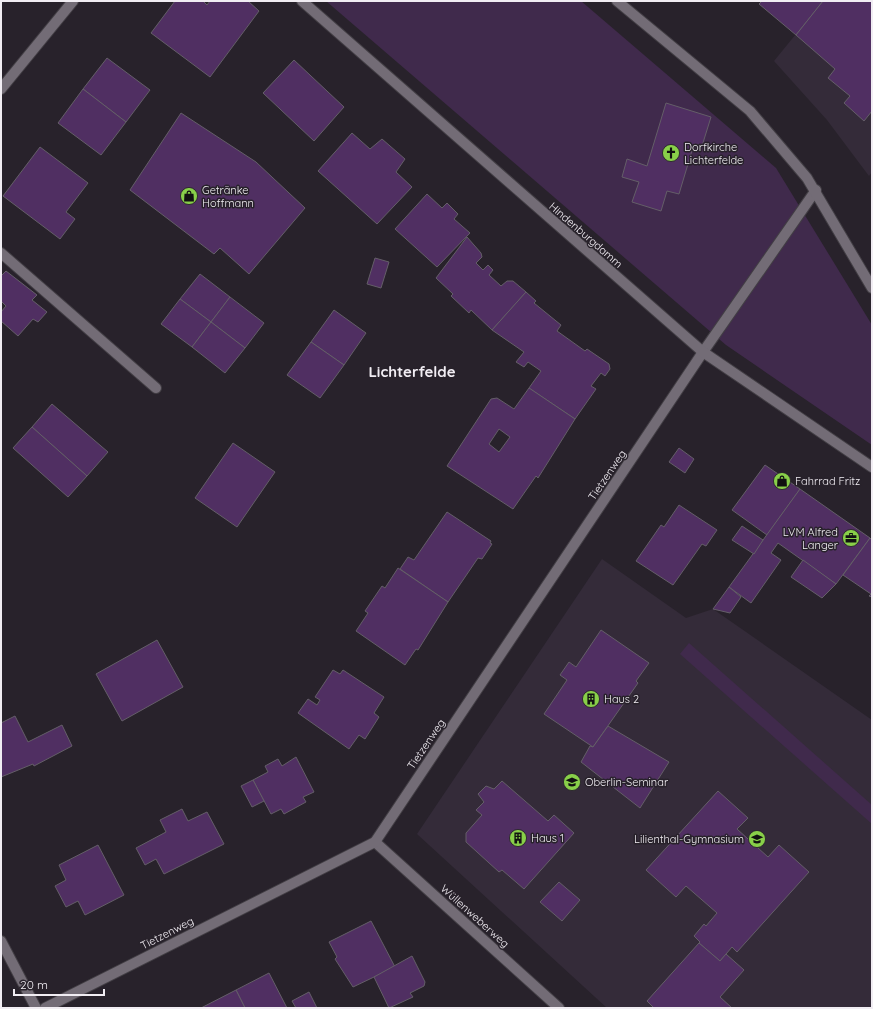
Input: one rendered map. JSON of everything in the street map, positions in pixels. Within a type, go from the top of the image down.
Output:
[{"type":"street","points":[[1,89],[73,1]]},
{"type":"street","name":"Hindenburgdamm","points":[[302,1],[703,352],[872,466]]},
{"type":"street","points":[[617,1],[750,111],[816,190],[872,288]]},
{"type":"street","name":"Tietzenweg","points":[[45,1008],[374,842],[703,352],[816,190]]},
{"type":"street","points":[[1,253],[156,388]]},
{"type":"street","name":"Wüllenweberweg","points":[[374,842],[559,1008]]},
{"type":"street","points":[[1,941],[36,1008]]},
{"type":"shaded area","points":[[326,1],[581,1],[776,168],[872,325],[872,445],[726,345]]},
{"type":"shaded area","points":[[823,1],[872,1],[872,172],[869,176],[827,120],[774,61]]},
{"type":"shaded area","points":[[602,559],[686,618],[713,609],[872,720],[872,1008],[607,1008],[417,834]]},
{"type":"shaded area","points":[[689,643],[872,805],[872,824],[680,654]]},
{"type":"building","points":[[175,1],[203,1],[207,5],[210,1],[248,1],[259,11],[210,77],[151,33]]},
{"type":"building","points":[[762,1],[823,1],[796,35],[759,4]]},
{"type":"building","points":[[823,1],[872,1],[872,111],[864,121],[844,103],[850,96],[828,78],[835,69],[796,35]]},
{"type":"building","points":[[107,58],[150,90],[126,122],[83,89]]},
{"type":"building","points":[[294,60],[344,107],[314,141],[263,93]]},
{"type":"building","points":[[83,89],[126,122],[101,155],[58,123]]},
{"type":"building","name":"Dorfkirche Lichterfelde","points":[[666,103],[711,117],[702,146],[694,144],[679,194],[667,191],[661,211],[632,202],[639,182],[622,177],[627,159],[647,166]]},
{"type":"building","points":[[181,113],[256,162],[305,208],[249,274],[220,248],[214,254],[130,190]]},
{"type":"building","points":[[352,133],[370,149],[382,139],[405,159],[396,172],[412,187],[377,224],[318,171]]},
{"type":"building","points":[[40,147],[88,183],[66,212],[75,219],[60,239],[3,196]]},
{"type":"building","points":[[427,194],[442,208],[447,203],[458,214],[454,219],[470,233],[437,267],[395,229]]},
{"type":"building","points":[[467,237],[481,253],[482,257],[476,263],[483,270],[488,265],[493,270],[489,275],[501,286],[507,281],[513,281],[526,292],[492,330],[471,310],[469,313],[451,296],[453,294],[436,278]]},
{"type":"building","points":[[375,258],[389,262],[381,288],[367,284]]},
{"type":"building","points":[[6,271],[37,295],[32,300],[47,312],[38,322],[33,319],[18,336],[1,321],[1,312],[6,306],[1,301],[1,276]]},
{"type":"building","points":[[200,274],[230,297],[211,322],[180,299]]},
{"type":"building","points":[[526,292],[536,301],[534,303],[561,325],[557,331],[585,351],[587,349],[609,364],[610,369],[605,376],[601,373],[591,386],[596,389],[575,419],[529,388],[541,371],[528,362],[524,367],[516,362],[524,352],[492,330]]},
{"type":"building","points":[[230,297],[264,323],[245,348],[211,322]]},
{"type":"building","points":[[180,299],[211,322],[192,347],[161,324]]},
{"type":"building","points":[[334,310],[366,333],[344,365],[311,342]]},
{"type":"building","points":[[211,322],[245,348],[225,373],[192,347]]},
{"type":"building","points":[[311,342],[344,365],[320,398],[287,375]]},
{"type":"building","points":[[529,388],[575,419],[538,478],[536,476],[513,509],[447,466],[491,399],[497,398],[514,409]],"holes":[[[499,429],[510,437],[499,452],[489,444]]]},
{"type":"building","points":[[52,404],[108,452],[87,476],[32,427]]},
{"type":"building","points":[[32,427],[87,476],[68,497],[13,448]]},
{"type":"building","points":[[233,443],[275,472],[237,527],[195,498]]},
{"type":"building","points":[[679,448],[694,459],[685,473],[669,462]]},
{"type":"building","points":[[765,465],[800,489],[767,535],[732,510]]},
{"type":"building","points":[[800,489],[870,538],[836,584],[778,543],[771,553],[781,560],[751,603],[729,587]]},
{"type":"building","points":[[679,505],[717,530],[706,546],[702,544],[673,585],[636,561],[661,525],[664,527]]},
{"type":"building","points":[[447,512],[491,541],[490,543],[492,544],[482,559],[478,558],[448,602],[400,569],[408,557],[414,560]]},
{"type":"building","points":[[742,526],[763,540],[754,554],[732,540]]},
{"type":"building","points":[[870,538],[872,540],[872,597],[869,596],[871,594],[843,575]]},
{"type":"building","points":[[803,560],[836,584],[822,598],[791,577]]},
{"type":"building","points":[[398,568],[448,602],[418,650],[416,649],[405,665],[356,631],[368,613],[365,611],[382,586],[385,588]]},
{"type":"building","points":[[729,587],[741,597],[730,613],[713,609]]},
{"type":"building","name":"Haus 2","points":[[601,630],[649,663],[636,681],[638,683],[593,747],[544,714],[567,680],[560,675],[569,662],[576,667]]},
{"type":"building","points":[[157,640],[183,687],[122,721],[96,674]]},
{"type":"building","points":[[333,670],[340,674],[343,670],[384,697],[374,713],[379,717],[365,739],[359,735],[349,749],[298,713],[308,699],[317,705],[320,700],[315,697]]},
{"type":"building","points":[[15,716],[28,742],[62,725],[72,746],[34,766],[33,764],[1,777],[1,723]]},
{"type":"building","points":[[608,726],[669,762],[640,808],[581,762],[590,746],[593,747]]},
{"type":"building","points":[[296,757],[314,792],[303,797],[306,802],[284,814],[281,809],[271,814],[253,780],[268,772],[265,766],[278,759],[282,766]]},
{"type":"building","points":[[253,780],[264,801],[252,807],[241,786]]},
{"type":"building","name":"Haus 1","points":[[502,781],[548,821],[554,815],[574,833],[524,889],[502,870],[499,872],[466,842],[466,833],[482,815],[476,810],[484,802],[478,794],[486,786],[494,789]]},
{"type":"building","points":[[718,791],[748,818],[737,829],[768,857],[779,845],[809,872],[737,952],[732,947],[720,961],[699,943],[700,942],[694,936],[704,924],[706,926],[717,913],[686,886],[676,897],[646,870]]},
{"type":"building","points":[[182,809],[188,821],[207,812],[224,844],[164,874],[156,859],[145,865],[136,848],[166,832],[160,820]]},
{"type":"building","points":[[98,845],[124,895],[85,915],[78,901],[66,907],[55,886],[66,880],[59,865]]},
{"type":"building","points":[[559,882],[580,900],[562,921],[540,902]]},
{"type":"building","points":[[371,921],[395,967],[353,987],[335,959],[337,957],[329,942]]},
{"type":"building","points":[[699,943],[720,961],[726,954],[744,970],[720,997],[732,1008],[654,1008],[647,1001]]},
{"type":"building","points":[[412,956],[425,982],[424,986],[410,993],[413,997],[389,1008],[374,977]]},
{"type":"building","points":[[269,973],[287,1008],[245,1008],[236,990]]},
{"type":"building","points":[[236,990],[245,1008],[201,1008]]},
{"type":"building","points":[[309,992],[317,1008],[296,1008],[292,1001]]},
{"type":"place","name":"Dorfkirche Lichterfelde","points":[[671,153]]},
{"type":"place","name":"Getränke Hoffmann","points":[[189,196]]},
{"type":"place","name":"Fahrrad Fritz","points":[[782,481]]},
{"type":"place","name":"LVM Alfred Langer","points":[[851,538]]},
{"type":"place","name":"Haus 2","points":[[591,699]]},
{"type":"place","name":"Oberlin-Seminar","points":[[572,782]]},
{"type":"place","name":"Haus 1","points":[[518,838]]},
{"type":"place","name":"Lilienthal-Gymnasium","points":[[757,839]]},
{"type":"district","name":"Lichterfelde","points":[[412,371]]}]
